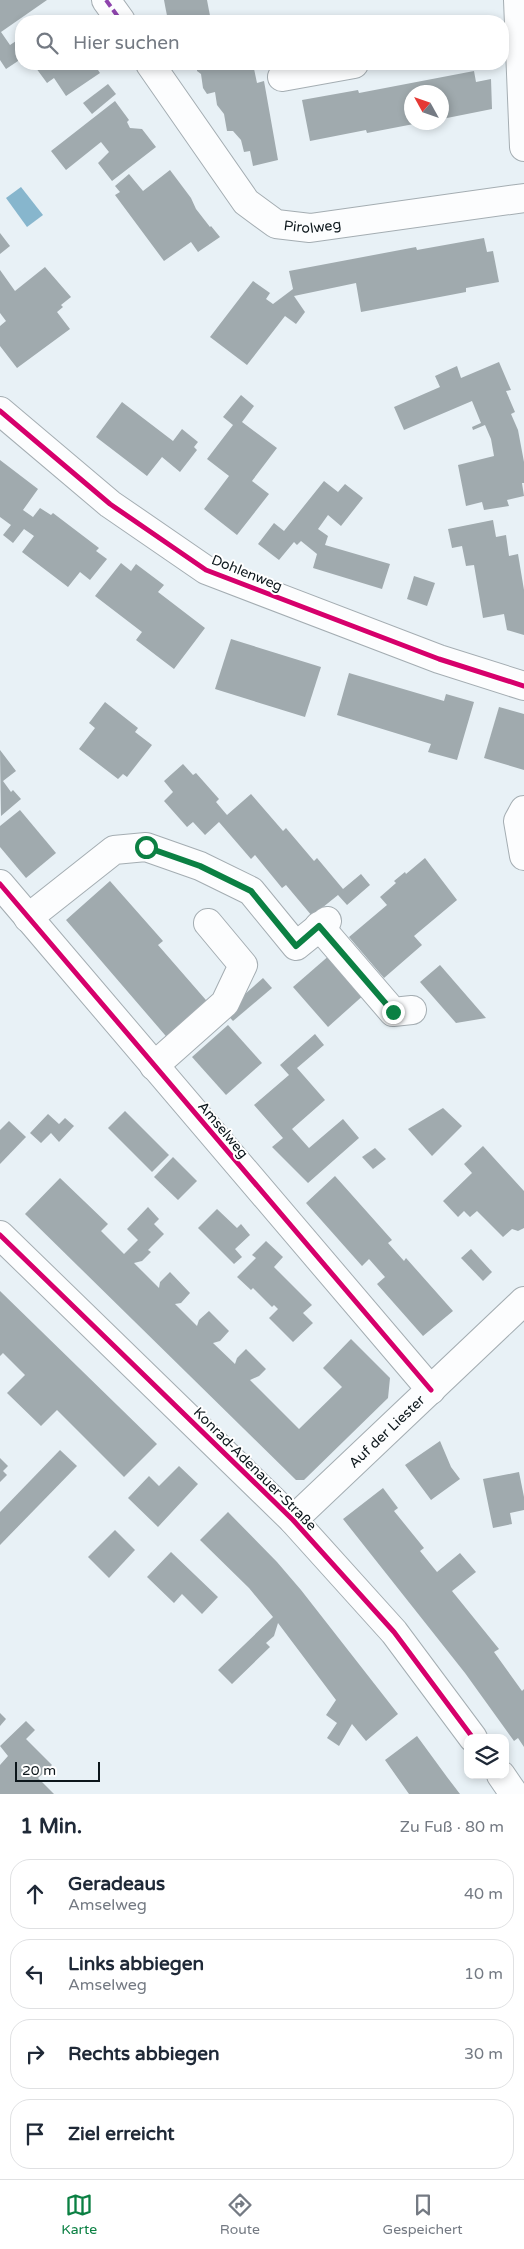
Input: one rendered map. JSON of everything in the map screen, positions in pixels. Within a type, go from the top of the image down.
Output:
[{"type":"street","points":[[106,0],[117,15]]},
{"type":"street","points":[[518,0],[511,36],[523,119],[524,147]]},
{"type":"street","name":"Pirolweg","points":[[154,70],[246,202],[276,224],[310,228],[524,198]]},
{"type":"street","points":[[282,76],[318,70]]},
{"type":"street","name":"Dohlenweg","points":[[0,411],[110,504],[206,570],[439,659],[524,686]]},
{"type":"street","points":[[524,810],[518,821],[524,856]]},
{"type":"street","points":[[28,918],[114,850],[146,847],[200,866],[251,891],[296,946],[323,924],[393,1012],[412,1010]]},
{"type":"street","name":"Amselweg","points":[[0,884],[431,1390]]},
{"type":"street","points":[[154,1066],[225,1003],[243,965],[208,924]]},
{"type":"street","name":"Konrad-Adenauer-Straße","points":[[0,1235],[293,1520],[394,1632],[470,1734]]},
{"type":"street","name":"Auf der Liester","points":[[293,1520],[524,1302]]},
{"type":"street","points":[[504,1779],[514,1794]]},
{"type":"water","points":[[21,187],[43,215],[27,227],[6,198]]},
{"type":"building","points":[[0,0],[47,0],[25,15],[15,15],[15,22],[1,32],[10,45],[15,42],[15,63],[6,69],[0,60]]},
{"type":"building","points":[[164,0],[207,0],[210,15],[167,15]]},
{"type":"building","points":[[37,70],[98,70],[100,73],[66,96],[54,78],[47,83]]},
{"type":"building","points":[[254,70],[257,83],[264,81],[278,160],[253,166],[250,151],[244,152],[241,140],[233,131],[227,131],[224,114],[217,105],[215,92],[207,94],[203,88],[201,74],[197,71]]},
{"type":"building","points":[[474,71],[476,82],[491,79],[492,109],[449,118],[449,85],[404,85],[404,126],[367,133],[366,130],[310,141],[302,100],[358,90],[359,93]]},
{"type":"building","points":[[108,84],[116,94],[92,114],[83,103]]},
{"type":"building","points":[[115,101],[129,120],[127,122],[130,128],[142,129],[156,147],[112,181],[98,163],[109,152],[101,142],[66,170],[51,151]]},
{"type":"building","points":[[170,170],[191,198],[196,209],[220,237],[198,252],[191,242],[164,261],[115,195],[120,192],[115,186],[129,174],[143,191]]},
{"type":"building","points":[[0,233],[10,246],[0,254]]},
{"type":"building","points":[[484,238],[487,252],[493,251],[499,282],[466,288],[466,292],[361,312],[356,283],[294,296],[305,312],[296,324],[285,316],[247,365],[210,337],[253,281],[270,293],[266,299],[273,304],[293,289],[289,271],[416,247],[417,250]]},
{"type":"building","points":[[45,267],[71,297],[61,305],[63,307],[57,312],[70,329],[17,368],[0,346],[0,326],[6,321],[0,313],[0,270],[15,291]]},
{"type":"building","points":[[499,362],[511,390],[506,391],[515,412],[511,414],[518,430],[524,462],[524,483],[522,483],[524,496],[507,500],[509,506],[484,510],[482,502],[466,506],[458,465],[494,456],[491,439],[485,425],[473,430],[472,427],[481,423],[472,401],[404,430],[394,407],[440,387],[435,376],[457,366],[461,378]]},
{"type":"building","points":[[241,395],[254,406],[242,422],[277,448],[252,481],[269,494],[237,535],[204,509],[229,476],[207,459],[233,425],[223,417]]},
{"type":"building","points":[[122,402],[173,441],[182,429],[198,442],[194,447],[197,450],[180,472],[162,457],[147,476],[96,437]]},
{"type":"building","points":[[0,460],[38,489],[23,510],[33,517],[40,508],[51,515],[53,513],[99,548],[96,551],[107,559],[90,580],[80,572],[68,587],[22,552],[34,536],[24,529],[13,543],[3,535],[11,525],[0,517]]},
{"type":"building","points":[[324,481],[338,492],[345,484],[363,498],[341,526],[328,515],[318,529],[328,536],[325,545],[390,564],[382,589],[313,568],[317,554],[301,541],[297,545],[294,542],[279,560],[258,544],[274,523],[284,531]]},
{"type":"building","points":[[493,520],[496,537],[506,535],[509,556],[518,554],[524,590],[524,635],[507,630],[504,614],[483,618],[474,565],[466,566],[462,546],[452,548],[448,529]]},
{"type":"building","points":[[121,563],[131,571],[136,564],[164,585],[158,592],[205,628],[174,669],[136,640],[142,632],[95,596]]},
{"type":"building","points":[[414,576],[435,583],[427,606],[407,599]]},
{"type":"building","points":[[231,639],[321,667],[305,717],[215,689]]},
{"type":"building","points":[[349,673],[444,701],[446,694],[474,702],[457,760],[428,752],[431,744],[337,715]]},
{"type":"building","points":[[105,702],[138,728],[135,732],[152,745],[127,777],[123,774],[118,779],[79,749],[95,728],[89,723]]},
{"type":"building","points":[[499,707],[524,714],[524,770],[484,758]]},
{"type":"building","points":[[0,750],[16,771],[3,781],[11,792],[13,790],[21,799],[1,816]]},
{"type":"building","points":[[183,764],[193,775],[196,773],[219,799],[216,802],[227,815],[251,794],[283,831],[286,828],[314,861],[317,858],[343,889],[361,874],[370,885],[347,905],[338,895],[312,916],[286,885],[282,888],[255,855],[251,859],[219,822],[205,835],[193,822],[187,827],[164,801],[173,792],[164,781]]},
{"type":"building","points":[[20,810],[56,853],[26,878],[0,847],[0,826]]},
{"type":"building","points":[[425,858],[457,900],[414,936],[422,945],[384,978],[349,937],[387,905],[380,897],[396,883],[394,881],[405,872],[406,874]]},
{"type":"building","points":[[110,881],[163,941],[158,945],[212,1007],[171,1042],[66,920]]},
{"type":"building","points":[[331,954],[366,993],[328,1027],[293,987]]},
{"type":"building","points":[[440,965],[486,1018],[456,1023],[420,982]]},
{"type":"building","points":[[263,978],[272,988],[233,1021],[225,1012]]},
{"type":"building","points":[[228,1025],[262,1063],[226,1095],[192,1057]]},
{"type":"building","points":[[315,1034],[324,1045],[297,1068],[325,1100],[292,1129],[309,1148],[343,1119],[359,1138],[308,1183],[272,1147],[283,1138],[254,1105],[289,1075],[280,1065]]},
{"type":"building","points":[[443,1108],[462,1126],[432,1156],[408,1129]]},
{"type":"building","points":[[125,1111],[169,1155],[152,1172],[108,1128]]},
{"type":"building","points":[[48,1114],[59,1124],[65,1118],[74,1126],[59,1142],[51,1133],[41,1143],[30,1133]]},
{"type":"building","points":[[9,1121],[26,1137],[0,1164],[0,1130]]},
{"type":"building","points":[[483,1146],[524,1191],[524,1228],[518,1231],[512,1229],[503,1237],[477,1211],[470,1217],[464,1211],[458,1217],[443,1201],[472,1173],[464,1164]]},
{"type":"building","points":[[375,1148],[386,1159],[373,1169],[362,1157]]},
{"type":"building","points":[[173,1157],[197,1181],[178,1200],[154,1177]]},
{"type":"building","points":[[335,1176],[392,1240],[388,1243],[404,1261],[406,1258],[453,1311],[423,1336],[377,1284],[385,1277],[369,1259],[362,1266],[306,1203]]},
{"type":"building","points":[[60,1178],[108,1224],[101,1231],[124,1254],[138,1240],[127,1229],[148,1207],[159,1219],[154,1224],[164,1234],[148,1250],[151,1252],[142,1261],[134,1263],[159,1288],[160,1282],[170,1272],[190,1293],[181,1303],[175,1304],[197,1326],[199,1320],[209,1311],[229,1331],[220,1341],[213,1343],[235,1364],[237,1358],[246,1349],[266,1369],[259,1376],[250,1380],[299,1429],[342,1387],[323,1368],[351,1339],[390,1378],[388,1398],[304,1480],[296,1480],[25,1214]]},
{"type":"building","points":[[217,1209],[237,1228],[241,1224],[250,1235],[235,1249],[242,1257],[234,1264],[198,1228]]},
{"type":"building","points":[[266,1241],[283,1257],[274,1267],[312,1305],[303,1313],[313,1323],[293,1342],[269,1318],[278,1309],[274,1305],[272,1307],[253,1288],[251,1290],[237,1277],[256,1258],[252,1255]]},
{"type":"building","points":[[471,1249],[492,1272],[483,1281],[461,1258]]},
{"type":"building","points":[[0,1291],[157,1444],[124,1477],[57,1410],[41,1426],[7,1393],[25,1375],[3,1353],[0,1356]]},
{"type":"building","points":[[440,1441],[451,1467],[460,1479],[431,1500],[405,1465]]},
{"type":"building","points":[[60,1450],[77,1466],[0,1545],[0,1512]]},
{"type":"building","points":[[0,1458],[8,1466],[3,1471],[7,1475],[0,1482]]},
{"type":"building","points":[[179,1466],[198,1484],[158,1527],[128,1498],[149,1476],[159,1486]]},
{"type":"building","points":[[519,1472],[524,1497],[524,1510],[510,1513],[512,1524],[493,1528],[483,1479]]},
{"type":"building","points":[[383,1488],[398,1508],[394,1511],[424,1548],[420,1551],[437,1572],[460,1553],[476,1572],[452,1591],[499,1649],[494,1652],[522,1691],[524,1689],[524,1747],[518,1738],[514,1741],[465,1673],[343,1519]]},
{"type":"building","points":[[228,1512],[277,1562],[301,1590],[398,1714],[366,1741],[352,1724],[339,1746],[327,1738],[337,1723],[326,1715],[336,1700],[278,1623],[274,1636],[266,1643],[270,1647],[232,1684],[218,1670],[273,1617],[249,1588],[200,1540]]},
{"type":"building","points":[[115,1530],[135,1550],[109,1578],[88,1557]]},
{"type":"building","points":[[171,1552],[218,1597],[202,1614],[182,1594],[174,1603],[147,1577]]},
{"type":"building","points":[[0,1713],[6,1719],[0,1726]]},
{"type":"building","points":[[26,1721],[35,1730],[26,1739],[52,1765],[38,1778],[54,1794],[0,1794],[0,1765],[8,1756],[0,1746]]},
{"type":"building","points":[[417,1736],[460,1794],[409,1794],[385,1760]]},
{"type":"marked path","points":[[106,0],[117,15]]},
{"type":"cycle path","points":[[0,411],[110,504],[206,570],[439,659],[524,686]]},
{"type":"cycle path","points":[[0,884],[431,1390]]},
{"type":"cycle path","points":[[0,1235],[293,1520],[394,1632],[470,1734]]},
{"type":"route","points":[[146,847],[200,866],[251,891],[296,946],[319,926],[393,1012]]}]
